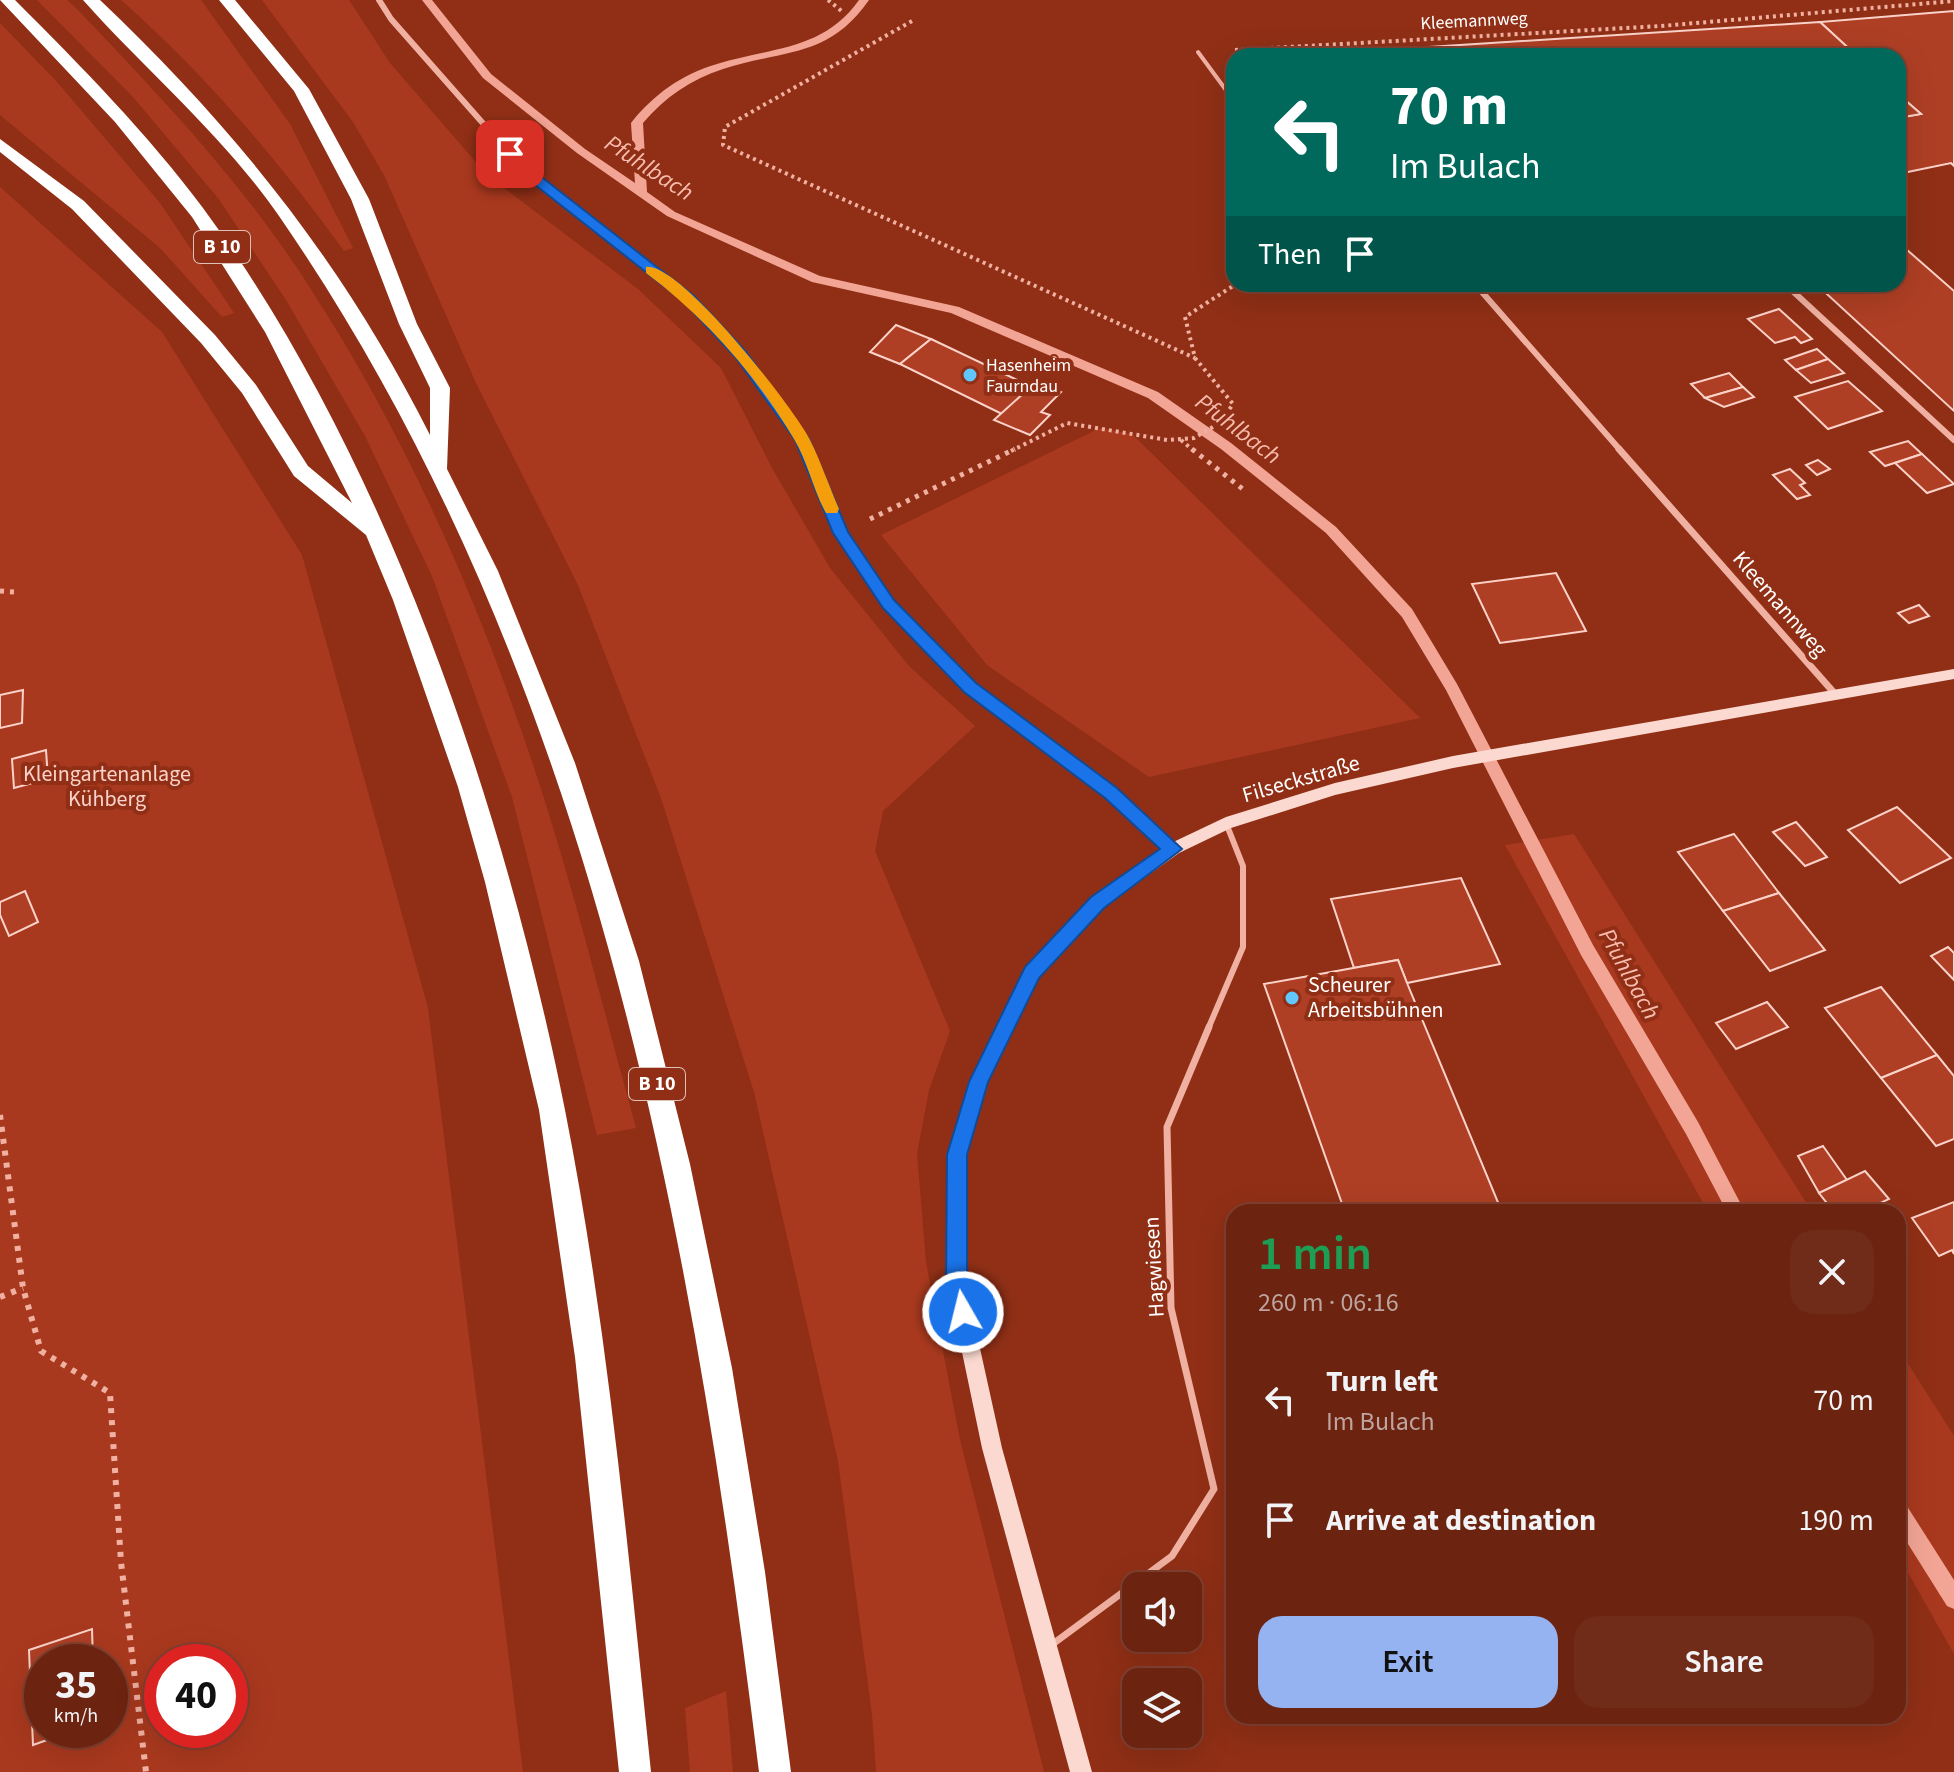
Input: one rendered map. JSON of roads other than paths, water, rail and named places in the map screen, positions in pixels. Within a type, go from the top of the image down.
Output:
[{"type":"highway","name":"B 10","points":[[6,0],[81,75],[144,146],[221,245],[301,383],[377,535],[425,649],[498,881],[551,1108],[593,1374],[635,1772]]},
{"type":"highway","name":"B 10","points":[[91,0],[209,120],[286,212],[363,328],[440,465],[504,606],[556,746],[610,907],[657,1085],[704,1284],[737,1477],[775,1772]]},
{"type":"highway","points":[[227,0],[301,89],[360,199],[408,324],[440,388],[440,465]]},
{"type":"highway","name":"B 10","points":[[0,144],[78,205],[198,328],[249,389],[301,471],[377,535]]},
{"type":"street","points":[[379,0],[391,19],[525,171],[689,299],[741,355],[802,439],[841,533],[888,604],[970,688],[1111,793],[1173,849]]},
{"type":"street","name":"Kleemannweg","points":[[1482,292],[1836,695]]},
{"type":"street","points":[[1794,292],[1954,440]]},
{"type":"street","name":"Filseckstraße","points":[[1081,1772],[992,1448],[957,1285],[957,1155],[978,1082],[1032,972],[1098,902],[1173,849],[1226,823],[1335,789],[1453,762],[1954,674]]},
{"type":"lane","points":[[1198,52],[1226,90]]},
{"type":"lane","name":"Hagwiesen","points":[[1048,1648],[1172,1556],[1214,1489],[1171,1308],[1167,1127],[1243,947],[1243,866],[1226,823]]},
{"type":"waterway","name":"Pfuhlbach","points":[[427,0],[487,76],[581,151],[641,193]]},
{"type":"waterway","points":[[641,193],[637,123],[663,96],[693,77],[717,67],[818,41],[836,32],[864,0]]},
{"type":"waterway","name":"Pfuhlbach","points":[[641,193],[671,214],[816,279],[955,310],[1153,395],[1226,446],[1331,530],[1407,613],[1452,688],[1587,950],[1692,1128],[1732,1204]]},
{"type":"waterway","name":"Pfuhlbach","points":[[1906,1523],[1954,1599]]},
{"type":"place","name":"Hasenheim Faurndau","points":[[970,375]]},
{"type":"place","name":"Scheurer Arbeitsbühnen","points":[[1292,998]]},
{"type":"park label","name":"Kleingartenanlage Kühberg","points":[[107,786]]}]
